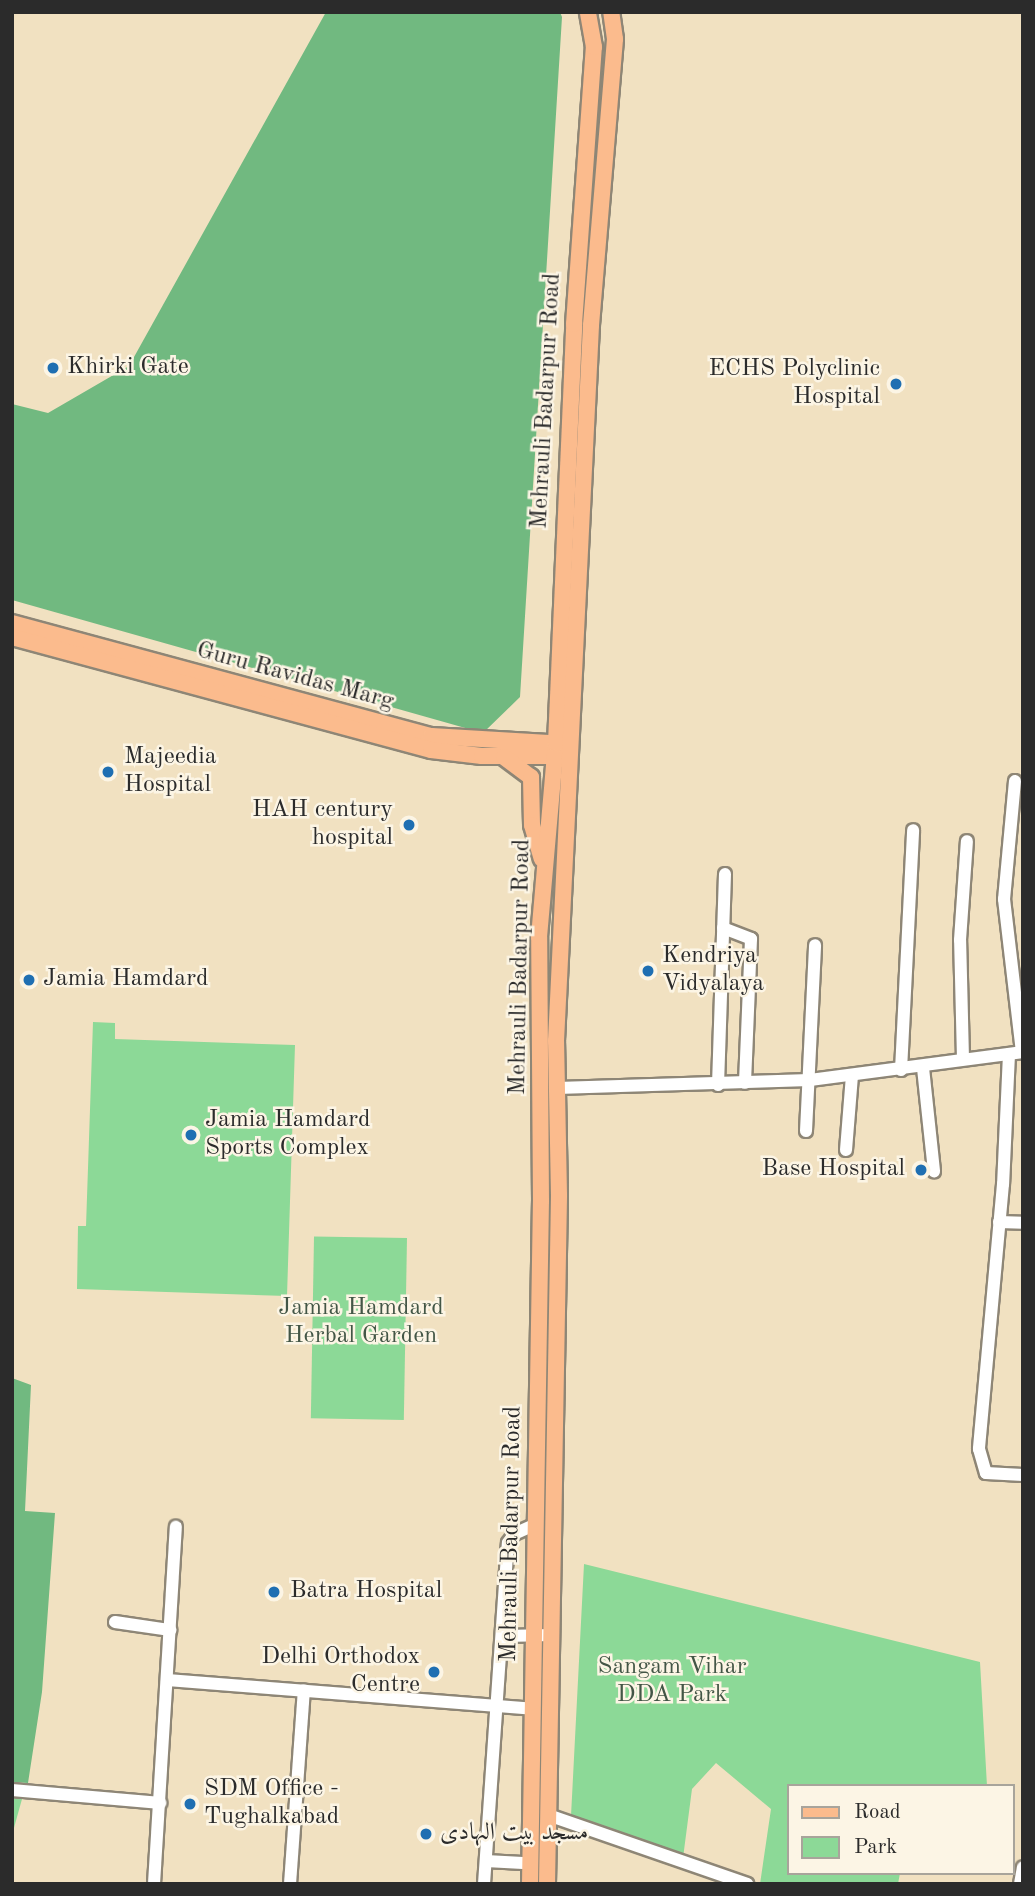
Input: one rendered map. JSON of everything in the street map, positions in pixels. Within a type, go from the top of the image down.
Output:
[{"type":"main road","name":"Mehrauli Badarpur Road","points":[[547,1884],[553,1634],[563,526],[594,47],[588,12]]},
{"type":"main road","name":"Mehrauli Badarpur Road","points":[[530,1884],[541,1187],[539,937],[544,862],[563,750],[592,324],[615,39],[611,12]]},
{"type":"main road","name":"Guru Ravidas Marg","points":[[12,623],[431,736],[563,750]]},
{"type":"main road","name":"Guru Ravidas Marg","points":[[12,637],[431,750],[502,756],[563,750]]},
{"type":"main road","points":[[502,756],[531,777],[534,837],[544,862]]},
{"type":"main road","points":[[541,1187],[558,1186]]},
{"type":"street","points":[[1015,781],[1004,899],[1018,1053],[980,1398],[979,1458],[986,1473],[1023,1475]]},
{"type":"street","points":[[901,1070],[913,830]]},
{"type":"street","points":[[963,1059],[960,940],[967,841]]},
{"type":"street","points":[[718,1085],[724,874]]},
{"type":"street","points":[[723,929],[751,939],[745,1083]]},
{"type":"street","points":[[806,1131],[815,945]]},
{"type":"street","points":[[557,1088],[810,1080],[923,1068],[963,1059],[1018,1053]]},
{"type":"street","points":[[923,1068],[934,1171]]},
{"type":"street","points":[[846,1150],[852,1075]]},
{"type":"street","points":[[999,1222],[1023,1223]]},
{"type":"street","points":[[484,1884],[508,1543],[514,1534],[534,1525]]},
{"type":"street","points":[[154,1884],[176,1527]]},
{"type":"street","points":[[115,1622],[170,1630]]},
{"type":"street","points":[[503,1636],[553,1634]]},
{"type":"street","points":[[167,1680],[533,1709]]},
{"type":"street","points":[[290,1884],[304,1691]]},
{"type":"street","points":[[12,1790],[160,1803]]},
{"type":"street","points":[[548,1817],[735,1884]]},
{"type":"street","points":[[548,1817],[747,1884]]},
{"type":"street","points":[[486,1861],[523,1863]]},
{"type":"street","points":[[1020,1884],[1023,1867]]},
{"type":"green space","points":[[326,12],[560,12],[562,17],[520,697],[483,733],[12,600],[12,404],[48,413],[129,366]]},
{"type":"green space","name":"Jamia Hamdard Sports Complex","points":[[93,1022],[115,1023],[115,1039],[295,1045],[287,1296],[77,1289],[78,1226],[86,1226]]},
{"type":"green space","name":"Jamia Hamdard Herbal Garden","points":[[314,1236],[407,1238],[404,1420],[311,1418]]},
{"type":"green space","points":[[12,1378],[31,1385],[25,1511],[55,1513],[42,1692],[28,1783],[12,1782]]},
{"type":"green space","name":"Sangam Vihar DDA Park","points":[[584,1564],[980,1662],[987,1784],[786,1784],[786,1875],[900,1875],[898,1884],[760,1884],[771,1809],[716,1763],[692,1789],[683,1858],[571,1816]]},
{"type":"green space","points":[[12,1798],[22,1799],[12,1835]]},
{"type":"place","name":"Khirki Gate","points":[[53,368]]},
{"type":"place","name":"ECHS Polyclinic Hospital","points":[[896,384]]},
{"type":"place","name":"Majeedia Hospital","points":[[108,772]]},
{"type":"place","name":"HAH century hospital","points":[[409,825]]},
{"type":"place","name":"Kendriya Vidyalaya","points":[[648,971]]},
{"type":"place","name":"Jamia Hamdard","points":[[29,980]]},
{"type":"place","name":"Jamia Hamdard Sports Complex","points":[[191,1135]]},
{"type":"place","name":"Base Hospital","points":[[921,1170]]},
{"type":"place","name":"Batra Hospital","points":[[274,1592]]},
{"type":"place","name":"Delhi Orthodox Centre","points":[[434,1672]]},
{"type":"place","name":"SDM Office - Tughalkabad","points":[[190,1804]]},
{"type":"place","name":"مسجد بیت الہادی","points":[[426,1834]]}]
